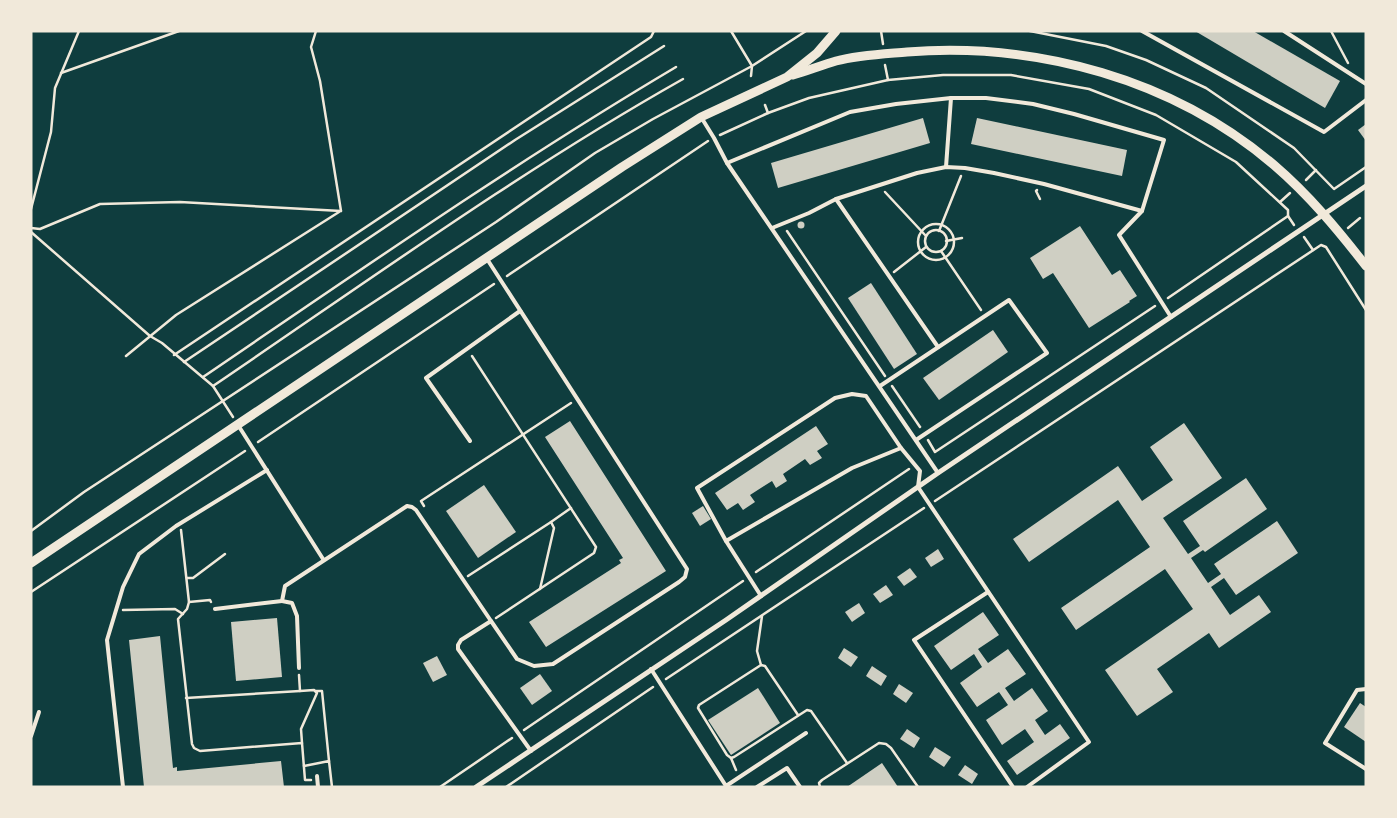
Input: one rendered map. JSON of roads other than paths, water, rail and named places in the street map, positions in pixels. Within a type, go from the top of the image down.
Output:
[{"type":"street","points":[[787,77],[817,53],[836,31]]},
{"type":"street","points":[[31,563],[598,183],[700,117],[787,77],[837,61],[884,54],[940,50],[995,51],[1043,58],[1090,68],[1138,85],[1213,122],[1274,165],[1324,214],[1366,266]]},
{"type":"street","points":[[476,787],[761,596],[938,473],[1366,186]]},
{"type":"lane","points":[[1142,31],[1324,132],[1366,100]]},
{"type":"lane","points":[[1284,31],[1366,84]]},
{"type":"lane","points":[[727,162],[850,112],[896,104],[951,98],[986,98],[1033,104],[1164,140],[1142,211],[1119,235],[1170,317]]},
{"type":"lane","points":[[946,167],[951,98]]},
{"type":"lane","points":[[700,117],[727,162],[938,473]]},
{"type":"lane","points":[[772,228],[836,199],[917,173],[946,167],[965,168],[1044,184],[1142,211]]},
{"type":"lane","points":[[836,199],[938,347]]},
{"type":"lane","points":[[282,601],[285,586],[407,506],[416,510],[517,659],[534,666],[553,664],[685,577],[687,569],[487,259]]},
{"type":"lane","points":[[880,386],[1009,300],[1047,353],[916,440]]},
{"type":"lane","points":[[470,441],[426,378],[520,311],[524,316]]},
{"type":"lane","points":[[761,596],[726,541],[697,488],[835,398],[852,394],[866,396],[901,448],[920,471],[918,487],[1088,742],[1027,787]]},
{"type":"lane","points":[[238,425],[323,560]]},
{"type":"lane","points":[[726,541],[852,468],[901,448]]},
{"type":"lane","points":[[123,787],[107,640],[123,587],[139,554],[181,524],[267,470]]},
{"type":"lane","points":[[988,592],[914,640],[1013,787]]},
{"type":"lane","points":[[215,609],[282,601],[292,603],[296,616],[299,668]]},
{"type":"lane","points":[[491,621],[461,640],[458,644],[458,649],[531,751]]},
{"type":"lane","points":[[651,669],[726,786],[806,734]]},
{"type":"lane","points":[[1366,689],[1357,690],[1325,743],[1366,769]]},
{"type":"lane","points":[[31,736],[39,712]]},
{"type":"lane","points":[[758,787],[787,768],[800,787]]},
{"type":"lane","points":[[317,778],[318,787]]}]
